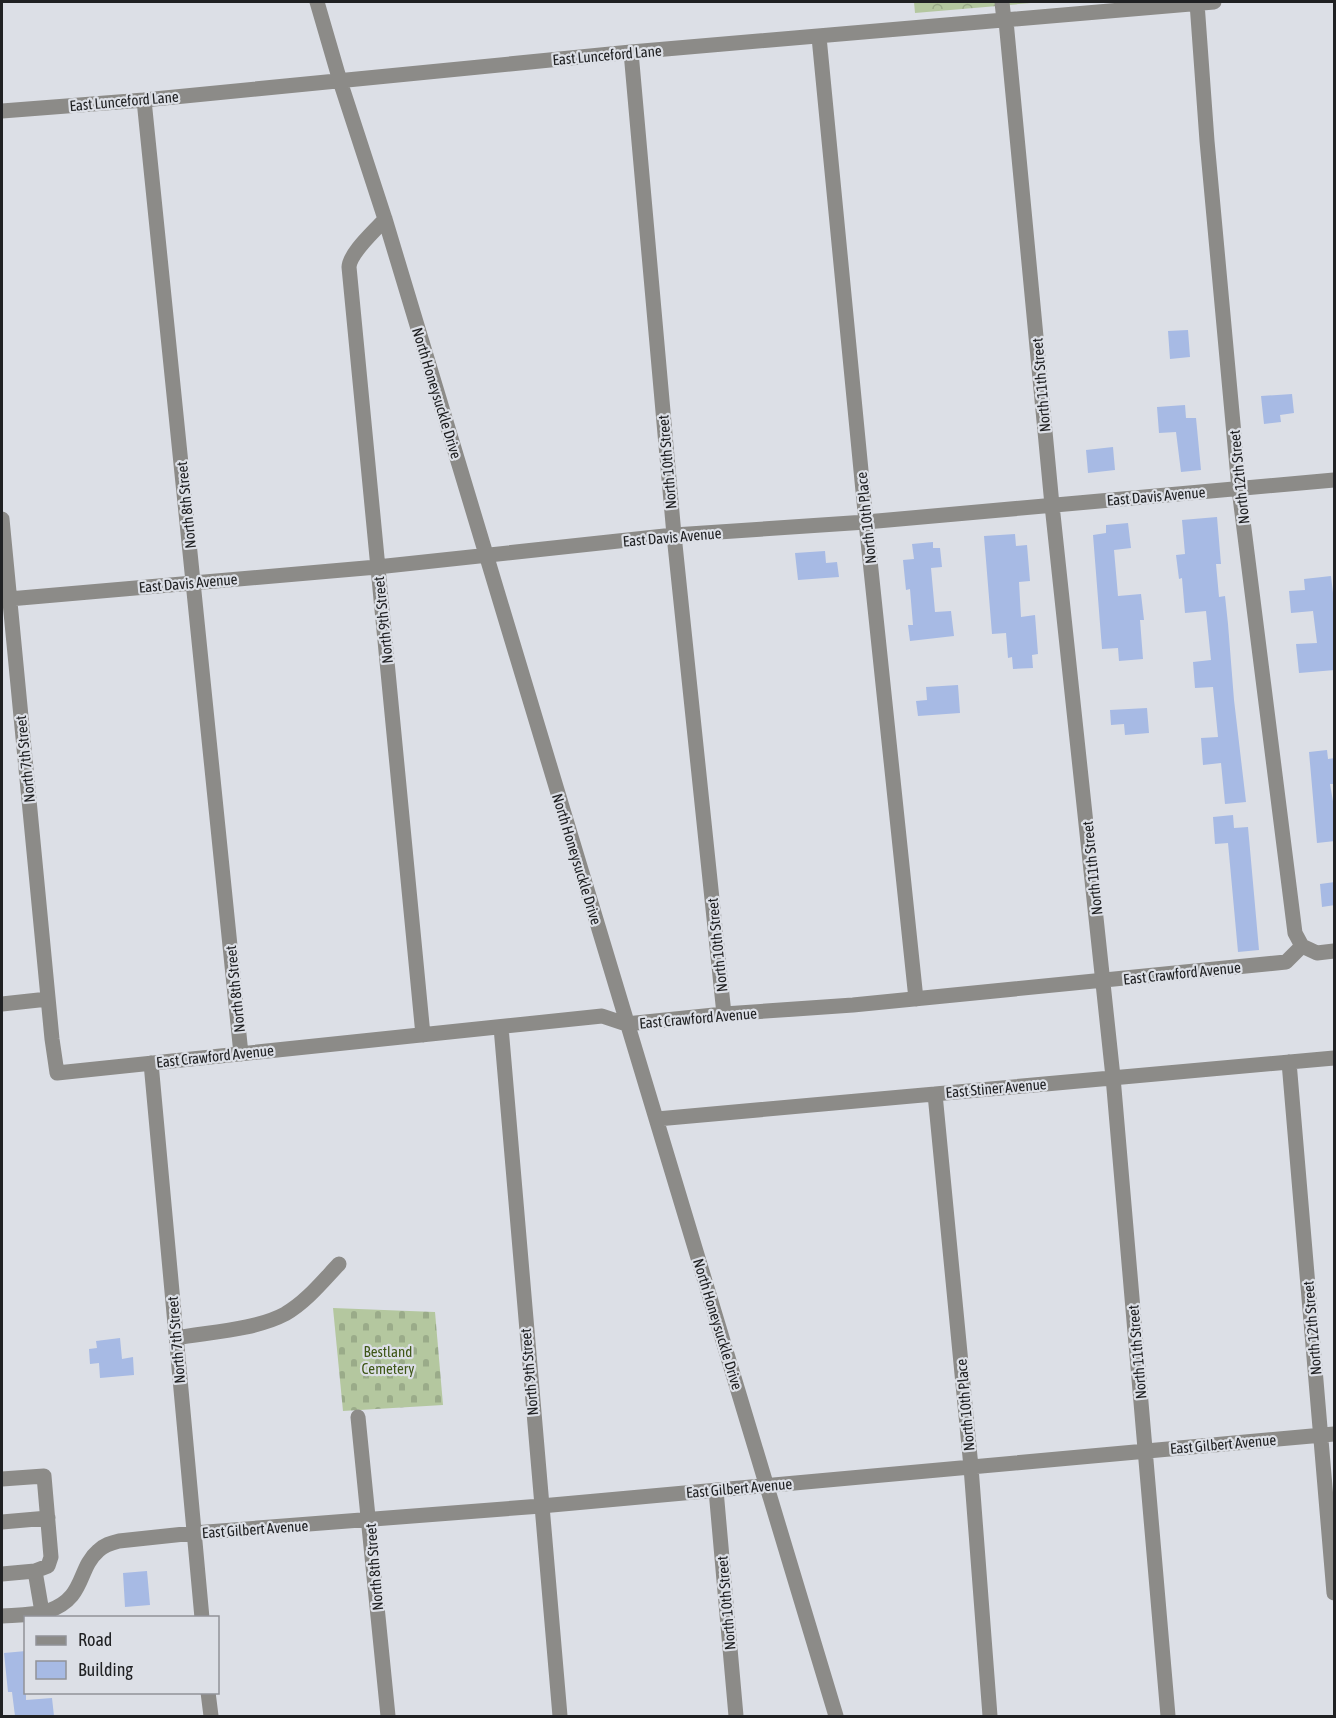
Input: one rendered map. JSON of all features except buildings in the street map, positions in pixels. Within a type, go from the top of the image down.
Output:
[{"type":"street","name":"North Honeysuckle Drive","points":[[317,2],[385,219],[836,1716]]},
{"type":"street","name":"North 11th Street","points":[[1002,2],[1052,505],[1104,981],[1168,1716]]},
{"type":"street","name":"East Lunceford Lane","points":[[2,111],[144,100],[631,52],[1005,21],[1180,3],[1214,2]]},
{"type":"street","name":"North 12th Street","points":[[1197,3],[1207,141],[1239,489],[1295,933],[1302,946]]},
{"type":"street","name":"North 10th Place","points":[[819,37],[866,522],[916,999]]},
{"type":"street","name":"North 10th Street","points":[[631,52],[674,536],[724,1014]]},
{"type":"street","name":"North 8th Street","points":[[144,100],[241,1054]]},
{"type":"street","name":"North 9th Street","points":[[385,219],[358,249],[349,261],[349,267],[423,1035]]},
{"type":"street","name":"East Davis Avenue","points":[[9,599],[377,567],[674,536],[866,522],[1335,480]]},
{"type":"street","name":"North 7th Street","points":[[2,519],[48,999]]},
{"type":"street","points":[[1302,946],[1317,953],[1335,951]]},
{"type":"street","name":"East Crawford Avenue","points":[[48,999],[57,1073],[602,1016],[626,1024],[1104,981],[1286,962],[1302,946]]},
{"type":"street","points":[[2,1004],[48,999]]},
{"type":"street","name":"North 9th Street","points":[[501,1027],[560,1716]]},
{"type":"street","name":"East Stiner Avenue","points":[[657,1119],[1335,1058]]},
{"type":"street","name":"North 12th Street","points":[[1289,1062],[1328,1434],[1335,1593]]},
{"type":"street","name":"North 7th Street","points":[[151,1063],[202,1616]]},
{"type":"street","name":"North 10th Place","points":[[935,1094],[971,1467],[990,1716]]},
{"type":"street","points":[[176,1338],[257,1324],[284,1314],[310,1296],[339,1264]]},
{"type":"street","name":"North 8th Street","points":[[358,1417],[388,1716]]},
{"type":"street","name":"East Gilbert Avenue","points":[[42,1612],[50,1610],[71,1597],[79,1586],[92,1557],[97,1551],[113,1543],[194,1533],[541,1506],[1328,1434]]},
{"type":"street","points":[[2,1479],[44,1476],[51,1557],[48,1566],[35,1571],[2,1574]]},
{"type":"street","name":"North 10th Street","points":[[716,1490],[736,1716]]},
{"type":"street","points":[[2,1522],[48,1518]]},
{"type":"street","points":[[2,1616],[42,1612],[35,1571]]},
{"type":"street","points":[[208,1694],[211,1716]]},
{"type":"green space","points":[[914,2],[1043,2],[915,13]]},
{"type":"green space","name":"Bestland Cemetery","points":[[333,1308],[435,1312],[443,1405],[343,1411]]}]
